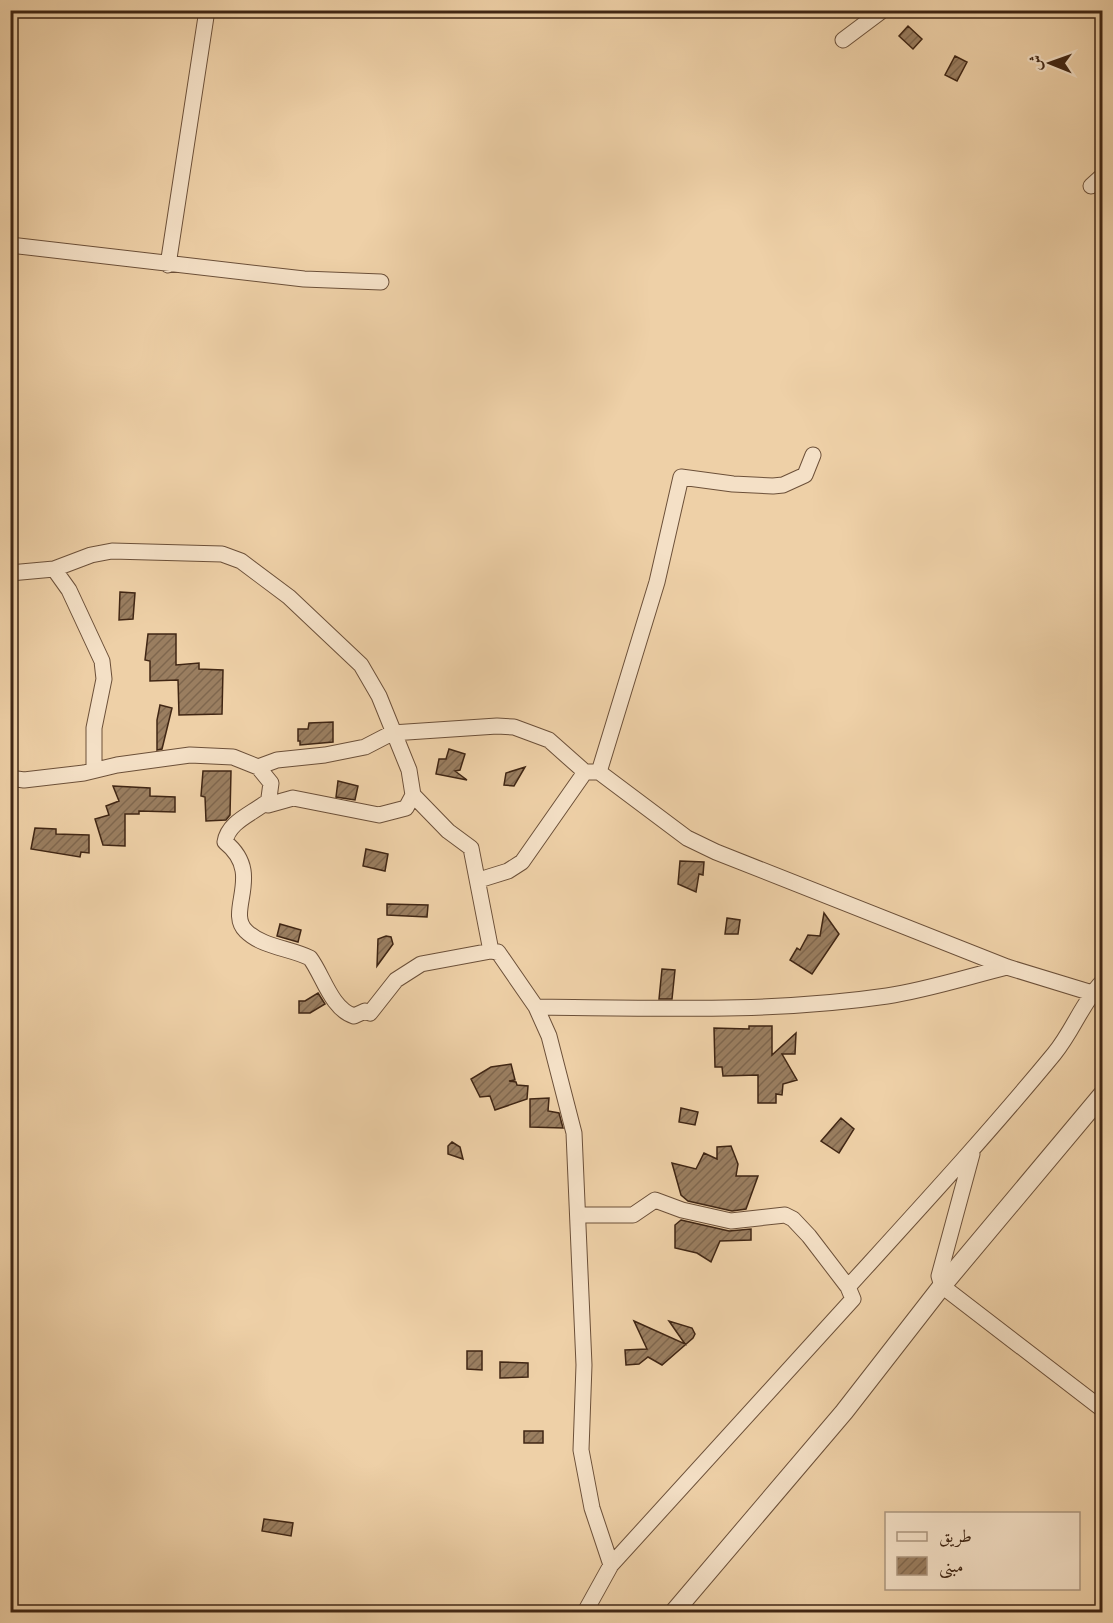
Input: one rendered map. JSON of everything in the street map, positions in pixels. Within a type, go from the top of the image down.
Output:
[{"type":"street","points":[[168,265],[207,10]]},
{"type":"street","points":[[843,40],[883,10]]},
{"type":"street","points":[[10,245],[304,279],[381,282]]},
{"type":"street","points":[[479,880],[508,871],[522,862],[592,772],[657,582],[681,477],[733,484],[783,485],[805,475],[813,455]]},
{"type":"street","points":[[10,573],[54,569],[91,555],[112,551],[222,554],[241,561],[289,597],[361,665],[379,696],[392,733],[409,770],[413,795],[448,831],[471,848],[491,951]]},
{"type":"street","points":[[54,569],[69,590],[102,661],[104,679],[94,728],[94,770]]},
{"type":"street","points":[[258,767],[277,760],[365,747],[392,733],[460,727],[514,727],[549,740],[687,838],[716,852],[1007,968],[1097,987],[1065,1040],[972,1152],[848,1287]]},
{"type":"street","points":[[10,778],[24,780],[190,755],[233,758],[258,767],[271,783],[268,805]]},
{"type":"street","points":[[413,795],[406,808],[387,814],[364,813],[293,798],[264,804],[248,814],[226,835],[225,842],[234,851],[244,875],[245,890],[238,921],[246,932],[263,942],[310,958],[336,1001],[348,1014],[354,1016],[365,1011],[370,1013],[396,980],[422,964],[491,951],[498,952],[536,1007],[549,1036],[574,1132],[584,1365],[581,1450],[592,1508],[611,1565]]},
{"type":"street","points":[[536,1007],[703,1009],[829,1003],[890,995],[1007,968]]},
{"type":"street","points":[[674,1612],[844,1412],[942,1286],[1102,1095]]},
{"type":"street","points":[[972,1152],[939,1276],[942,1286],[1102,1409]]},
{"type":"street","points":[[578,1215],[633,1215],[655,1200],[682,1210],[731,1221],[785,1215],[793,1219],[809,1236],[848,1287],[853,1299],[611,1565],[585,1612]]},
{"type":"building","points":[[908,26],[922,39],[913,49],[899,36]]},
{"type":"building","points":[[955,56],[967,62],[957,81],[945,75]]},
{"type":"building","points":[[120,592],[135,593],[133,619],[119,620]]},
{"type":"building","points":[[148,634],[176,634],[176,665],[199,663],[199,669],[223,670],[222,714],[179,715],[178,680],[150,681],[150,661],[145,660]]},
{"type":"building","points":[[160,705],[172,708],[162,749],[157,750],[157,720]]},
{"type":"building","points":[[333,722],[333,742],[300,745],[298,729],[308,729],[309,723]]},
{"type":"building","points":[[449,749],[465,754],[460,770],[455,771],[467,780],[436,774],[439,759],[446,759]]},
{"type":"building","points":[[525,767],[514,786],[504,785],[506,773]]},
{"type":"building","points":[[203,771],[231,771],[230,815],[226,820],[206,821],[205,797],[201,796]]},
{"type":"building","points":[[338,781],[358,786],[355,800],[336,797]]},
{"type":"building","points":[[113,786],[150,788],[150,796],[175,797],[175,812],[139,811],[139,814],[125,814],[125,846],[103,845],[95,819],[109,815],[106,806],[119,801]]},
{"type":"building","points":[[35,828],[56,829],[56,834],[89,835],[89,853],[81,852],[80,857],[31,849]]},
{"type":"building","points":[[366,849],[388,854],[385,871],[363,866]]},
{"type":"building","points":[[680,861],[704,862],[703,875],[699,874],[696,892],[678,884]]},
{"type":"building","points":[[387,904],[428,905],[427,917],[387,915]]},
{"type":"building","points":[[824,913],[839,934],[812,974],[790,960],[797,948],[800,950],[808,935],[820,936]]},
{"type":"building","points":[[727,918],[740,920],[738,934],[725,934]]},
{"type":"building","points":[[280,924],[301,930],[298,942],[277,936]]},
{"type":"building","points":[[391,937],[393,944],[377,966],[378,939]]},
{"type":"building","points":[[662,969],[675,970],[672,999],[659,999]]},
{"type":"building","points":[[318,993],[325,1004],[310,1013],[299,1013],[299,1001],[305,1001]]},
{"type":"building","points":[[749,1026],[772,1026],[772,1055],[796,1033],[795,1054],[782,1054],[797,1080],[783,1084],[782,1095],[776,1094],[776,1103],[758,1103],[758,1075],[723,1076],[722,1067],[715,1067],[714,1028],[749,1029]]},
{"type":"building","points":[[511,1064],[515,1080],[509,1081],[516,1082],[517,1085],[528,1086],[527,1099],[495,1110],[490,1096],[480,1097],[471,1079],[491,1067]]},
{"type":"building","points":[[549,1098],[548,1111],[559,1113],[563,1128],[530,1127],[530,1099]]},
{"type":"building","points":[[681,1108],[698,1112],[695,1125],[679,1122]]},
{"type":"building","points":[[841,1118],[854,1129],[839,1153],[821,1141]]},
{"type":"building","points":[[452,1142],[460,1147],[463,1159],[448,1154],[448,1146]]},
{"type":"building","points":[[731,1146],[738,1164],[736,1176],[758,1176],[746,1209],[732,1211],[688,1201],[681,1195],[672,1163],[696,1169],[704,1153],[717,1159],[717,1147]]},
{"type":"building","points":[[681,1220],[729,1231],[751,1229],[751,1240],[720,1241],[711,1262],[697,1253],[675,1248],[675,1225]]},
{"type":"building","points":[[634,1321],[685,1344],[669,1321],[692,1328],[695,1334],[693,1338],[662,1365],[648,1357],[639,1364],[626,1365],[625,1350],[647,1349]]},
{"type":"building","points":[[467,1351],[482,1351],[482,1370],[467,1369]]},
{"type":"building","points":[[500,1362],[528,1363],[528,1377],[500,1378]]},
{"type":"building","points":[[524,1431],[543,1431],[543,1443],[524,1443]]},
{"type":"building","points":[[264,1519],[293,1523],[291,1536],[262,1531]]}]
